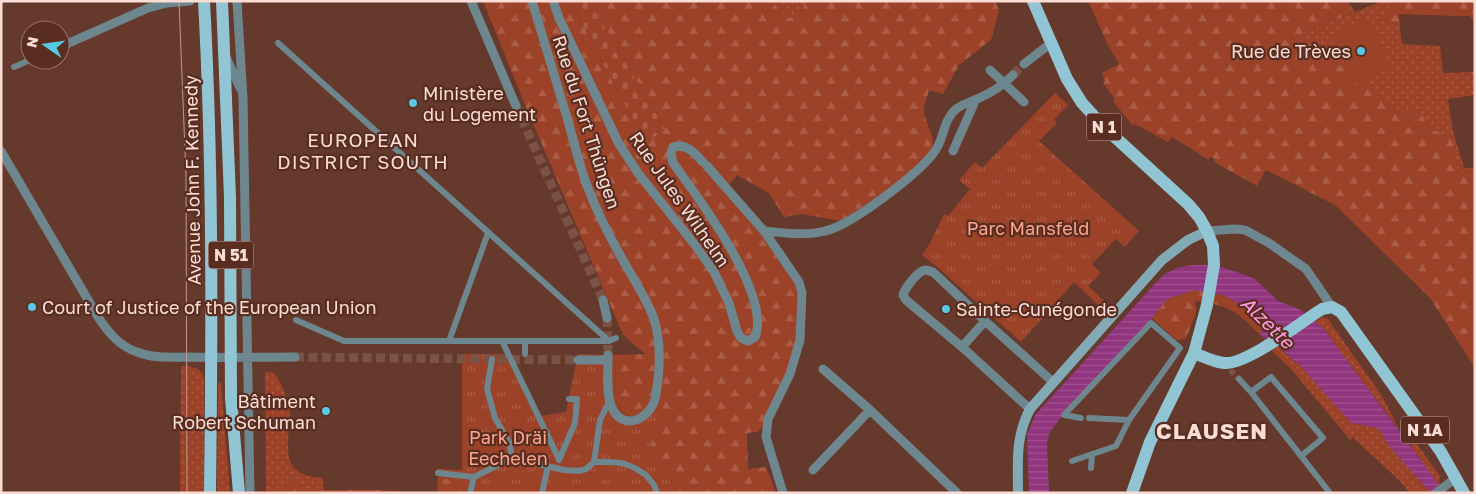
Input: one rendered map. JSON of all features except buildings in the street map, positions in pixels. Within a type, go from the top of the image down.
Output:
[{"type":"main road","name":"Avenue John F. Kennedy","points":[[204,1],[210,159],[210,493]]},
{"type":"main road","name":"Avenue John F. Kennedy","points":[[222,1],[230,197],[231,398],[239,493]]},
{"type":"main road","name":"N 1","points":[[1033,1],[1067,79],[1082,103],[1105,128],[1188,204],[1207,232],[1213,246],[1214,264],[1207,306],[1194,353],[1150,442],[1132,493]]},
{"type":"main road","points":[[1018,493],[1017,451],[1019,436],[1023,422],[1030,409],[1162,260],[1188,240],[1207,232]]},
{"type":"main road","points":[[1194,353],[1228,366],[1269,344],[1322,309],[1332,306]]},
{"type":"main road","name":"N 1A","points":[[1332,306],[1340,312],[1441,452],[1457,477],[1464,493]]},
{"type":"street","points":[[70,43],[148,8],[167,3],[190,1]]},
{"type":"street","name":"Avenue John F. Kennedy","points":[[237,1],[243,98],[250,493]]},
{"type":"street","points":[[470,1],[516,106]]},
{"type":"street","name":"Rue du Fort Thüngen","points":[[532,1],[586,183],[609,235],[654,319],[658,376],[655,403],[646,416],[638,420],[631,420],[616,414],[610,400]]},
{"type":"street","name":"Rue Jules Wilhelm","points":[[553,1],[559,18],[619,144],[638,173],[714,272],[729,303],[737,331],[741,338],[748,340],[756,337],[758,330],[752,294],[738,260],[716,222],[673,163],[671,154],[674,147],[680,145],[690,149],[705,164],[764,232],[798,282],[802,293],[800,340],[790,374],[768,419],[766,436],[783,493]]},
{"type":"street","points":[[278,43],[609,341]]},
{"type":"street","points":[[1024,64],[1051,43]]},
{"type":"street","name":"Avenue John F. Kennedy","points":[[225,55],[243,98]]},
{"type":"street","points":[[14,67],[20,64]]},
{"type":"street","points":[[990,70],[1024,102]]},
{"type":"street","points":[[764,232],[814,233],[835,228],[849,221],[914,174],[935,152],[952,112],[959,106],[976,100],[1005,84],[1013,76]]},
{"type":"street","points":[[953,151],[976,100]]},
{"type":"street","points":[[1,152],[98,317],[110,334],[123,345],[142,354],[211,358],[295,357]]},
{"type":"street","points":[[1207,232],[1235,228],[1245,230],[1269,243],[1306,270],[1332,306]]},
{"type":"street","points":[[449,342],[488,233]]},
{"type":"street","points":[[1030,409],[962,347],[906,300],[903,295],[905,289],[922,271],[933,272],[1053,382]]},
{"type":"street","points":[[603,300],[607,318]]},
{"type":"street","points":[[296,320],[344,341],[609,341],[616,338]]},
{"type":"street","points":[[962,347],[986,321]]},
{"type":"street","points":[[1081,418],[1064,415],[1151,323],[1180,348],[1194,353]]},
{"type":"street","points":[[502,341],[559,459]]},
{"type":"street","points":[[525,341],[525,354]]},
{"type":"street","points":[[1072,461],[1116,446],[1129,420],[1180,348]]},
{"type":"street","points":[[578,360],[608,358],[610,400],[600,420],[594,462]]},
{"type":"street","points":[[492,359],[487,389],[495,418],[509,442],[512,458]]},
{"type":"street","points":[[824,369],[958,493]]},
{"type":"street","points":[[1251,392],[1271,377],[1323,438],[1301,456]]},
{"type":"street","points":[[1239,379],[1330,493]]},
{"type":"street","points":[[542,493],[552,467],[559,459],[575,423],[577,399],[569,399]]},
{"type":"street","points":[[814,470],[870,410]]},
{"type":"street","points":[[1089,418],[1129,420]]},
{"type":"street","points":[[1091,468],[1092,454]]},
{"type":"street","points":[[438,473],[474,477],[512,458],[579,471],[594,462],[622,463],[646,475],[654,485],[657,493]]},
{"type":"street","points":[[470,493],[474,477]]},
{"type":"street","points":[[1440,490],[1457,477]]},
{"type":"green space","points":[[483,1],[571,1],[645,144],[665,129],[589,1],[697,1],[699,4],[702,1],[771,1],[788,18],[799,17],[804,6],[802,1],[995,1],[999,10],[991,40],[959,65],[943,94],[929,90],[924,110],[933,142],[930,151],[921,162],[877,197],[840,221],[802,214],[784,217],[769,193],[737,175],[727,187],[799,282],[800,340],[768,419],[758,432],[747,433],[748,469],[766,467],[776,493],[679,493],[648,453],[636,417],[626,414],[619,407],[616,400],[615,355],[645,354],[623,335]]},
{"type":"green space","points":[[571,1],[589,1],[665,129],[645,144]]},
{"type":"green space","points":[[771,1],[802,1],[804,6],[799,17],[788,18]]},
{"type":"green space","points":[[1088,1],[1347,1],[1355,12],[1302,33],[1304,37],[1405,115],[1419,109],[1429,128],[1452,138],[1458,173],[1475,172],[1475,368],[1430,298],[1335,205],[1266,170],[1257,186],[1214,162],[1215,159],[1210,157],[1209,160],[1172,137],[1168,142],[1135,124],[1133,126],[1113,101],[1115,99],[1103,83],[1105,81],[1102,73],[1119,64]]},
{"type":"green space","points":[[1383,1],[1475,1],[1475,22],[1470,16],[1398,14],[1402,44],[1440,46],[1443,73],[1474,72],[1475,95],[1448,99],[1453,131],[1464,168],[1473,168],[1475,172],[1458,173],[1452,138],[1429,128],[1419,109],[1405,115],[1304,37],[1302,33]]},
{"type":"green space","points":[[1392,1],[1475,1],[1475,5],[1470,16],[1399,14],[1400,26],[1388,26],[1383,17]]},
{"type":"green space","name":"Rue de Trèves","points":[[1370,18],[1391,68],[1351,85],[1330,35]]},
{"type":"green space","name":"Parc Mansfeld","points":[[1055,93],[1068,105],[1054,120],[1057,123],[1039,141],[1139,231],[1125,247],[1116,239],[1092,264],[1101,273],[1088,286],[1104,301],[1099,306],[1074,282],[1021,342],[922,255],[944,214],[948,216],[970,189],[959,180],[975,162],[982,168]]},
{"type":"green space","points":[[1194,290],[1223,295],[1263,318],[1264,327],[1260,335],[1232,310],[1196,301],[1195,306],[1197,309],[1186,339],[1176,340],[1152,318],[1167,299]]},
{"type":"green space","points":[[1322,317],[1328,319],[1382,396],[1400,431],[1323,328],[1315,322]]},
{"type":"green space","points":[[1264,339],[1274,343],[1299,364],[1351,423],[1378,428],[1390,447],[1431,493],[1410,493],[1397,478],[1352,437],[1351,441],[1292,370],[1272,351]]},
{"type":"green space","name":"Park Dräi Eechelen","points":[[462,354],[510,354],[541,416],[566,412],[578,354],[615,355],[616,400],[619,407],[625,415],[629,416],[639,415],[651,410],[661,415],[648,453],[679,493],[460,493],[462,481],[438,477],[438,469],[462,470]]},
{"type":"green space","points":[[181,366],[195,368],[200,371],[204,378],[204,493],[180,493]]},
{"type":"green space","points":[[265,372],[274,373],[282,386],[288,402],[290,416],[288,449],[291,464],[302,474],[323,478],[323,493],[299,486],[285,489],[286,493],[266,493]]},
{"type":"green space","points":[[220,382],[230,493],[217,493],[218,384]]},
{"type":"green space","points":[[1409,433],[1440,476],[1439,482],[1448,493],[1445,493],[1412,448]]},
{"type":"green space","points":[[294,476],[300,486],[308,488],[381,490],[405,493],[286,493],[285,489]]},
{"type":"green space","points":[[438,477],[463,481],[460,493],[437,493]]},
{"type":"water","name":"Alzette","points":[[1191,265],[1220,267],[1255,279],[1278,301],[1299,309],[1323,328],[1445,493],[1431,493],[1390,447],[1378,428],[1351,423],[1299,364],[1274,342],[1260,335],[1264,321],[1263,318],[1223,295],[1194,290],[1167,299],[1152,318],[1062,416],[1050,432],[1047,443],[1049,493],[1029,493],[1027,434],[1036,414],[1163,275],[1177,268]]},
{"type":"tunnel","points":[[1013,75],[1024,64]]},
{"type":"tunnel","points":[[516,106],[603,300]]},
{"type":"tunnel","points":[[607,318],[608,355]]},
{"type":"tunnel","points":[[295,357],[578,360]]},
{"type":"tunnel","points":[[1230,370],[1239,379]]},
{"type":"tram line","points":[[179,1],[186,176],[187,493]]},
{"type":"place","name":"Rue de Trèves","points":[[1361,51]]},
{"type":"place","name":"Ministère du Logement","points":[[413,103]]},
{"type":"place","name":"Court of Justice of the European Union","points":[[32,307]]},
{"type":"place","name":"Sainte-Cunégonde","points":[[946,309]]},
{"type":"place","name":"Bâtiment Robert Schuman","points":[[326,411]]},
{"type":"district","name":"EUROPEAN DISTRICT SOUTH","points":[[363,150]]},
{"type":"district","name":"CLAUSEN","points":[[1212,430]]}]
